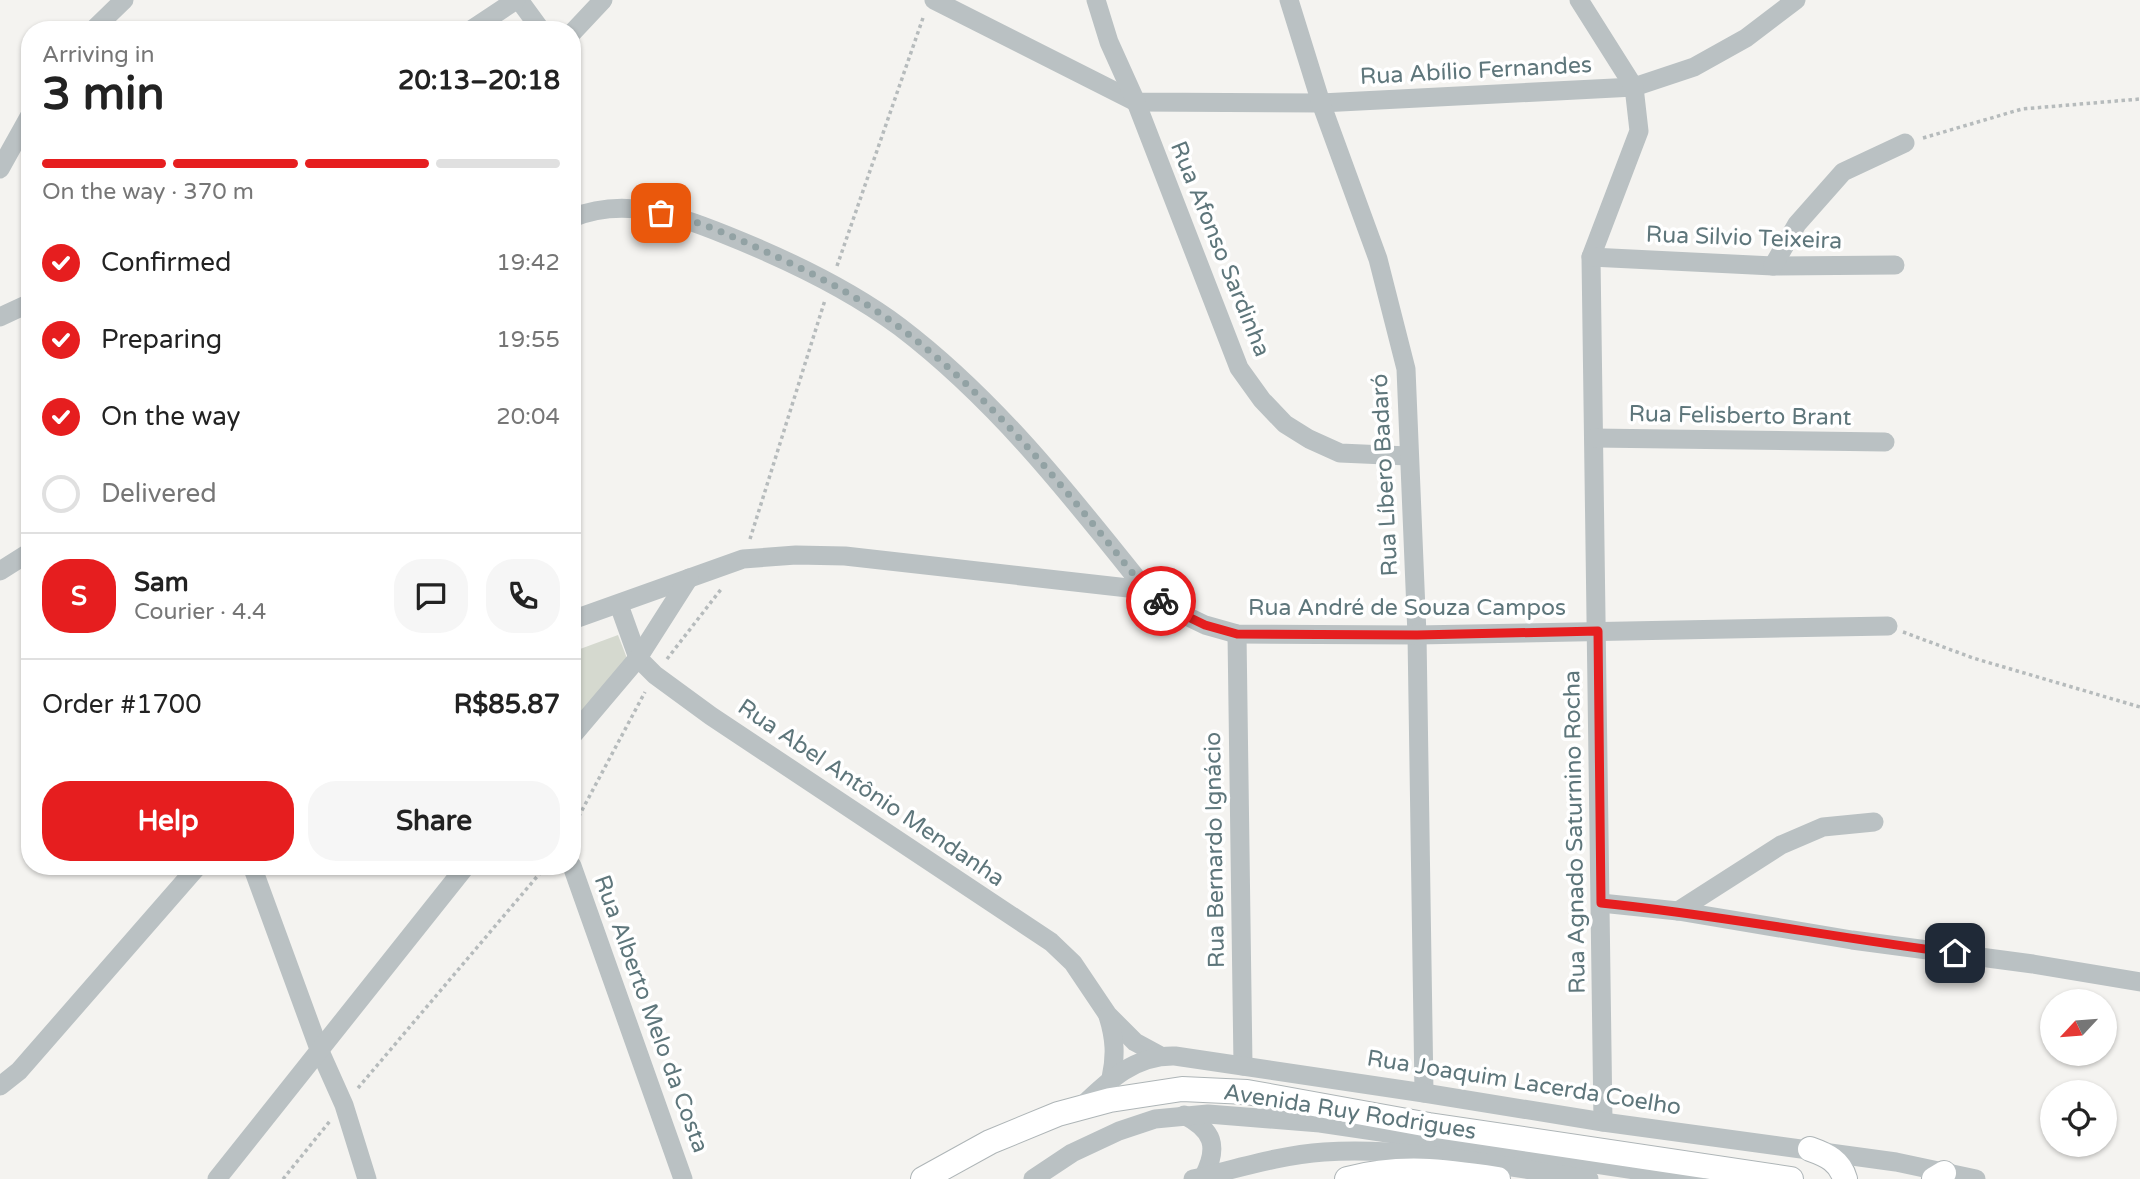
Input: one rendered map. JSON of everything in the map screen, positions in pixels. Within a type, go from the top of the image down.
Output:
[{"type":"main road","name":"Avenida Ruy Rodrigues","points":[[923,1179],[990,1142],[1033,1124],[1080,1108],[1150,1092],[1182,1089],[1247,1092],[1429,1125],[1791,1179]]},
{"type":"main road","points":[[1810,1149],[1835,1161],[1845,1179]]},
{"type":"main road","name":"Avenida Ruy Rodrigues","points":[[1347,1179],[1374,1172],[1431,1169],[1498,1179]]},
{"type":"street","points":[[102,21],[124,0]]},
{"type":"street","points":[[485,21],[518,0],[534,21]]},
{"type":"street","points":[[581,23],[603,0]]},
{"type":"street","name":"Rua Afonso Sardinha","points":[[1096,0],[1109,42],[1136,102],[1239,368],[1262,400],[1285,424],[1308,439],[1340,453],[1408,456]]},
{"type":"street","name":"Rua Líbero Badaró","points":[[1289,0],[1321,103],[1378,259],[1406,369],[1417,635],[1424,1093]]},
{"type":"street","points":[[1579,0],[1634,87]]},
{"type":"street","name":"Rua Abílio Fernandes","points":[[1136,102],[1321,103],[1634,87],[1695,67],[1746,38],[1796,0]]},
{"type":"street","points":[[930,6],[1136,102]]},
{"type":"street","name":"Rua Agnado Saturnino Rocha","points":[[1602,1122],[1598,631],[1591,257],[1639,131],[1634,87]]},
{"type":"street","points":[[0,169],[21,131]]},
{"type":"street","points":[[1773,266],[1797,224],[1843,172],[1905,144]]},
{"type":"street","points":[[581,213],[609,208],[642,209],[680,216],[751,245],[831,283],[898,326],[949,368],[997,414],[1056,479],[1146,590]]},
{"type":"street","name":"Rua Silvio Teixeira","points":[[1591,257],[1773,266],[1895,265]]},
{"type":"street","points":[[0,317],[21,307]]},
{"type":"street","name":"Rua Felisberto Brant","points":[[1594,438],[1885,442]]},
{"type":"street","name":"Rua André de Souza Campos","points":[[581,617],[743,559],[796,555],[845,556],[1146,590],[1174,610],[1205,625],[1237,634],[1417,635],[1888,626]]},
{"type":"street","points":[[0,571],[21,558]]},
{"type":"street","points":[[581,725],[638,658],[689,578]]},
{"type":"street","name":"Rua Abel Antônio Mendanha","points":[[619,605],[638,658],[654,675],[1051,943],[1073,964],[1108,1015],[1135,1042],[1159,1055]]},
{"type":"street","name":"Rua Bernardo Ignácio","points":[[1237,634],[1243,1066]]},
{"type":"street","points":[[1678,911],[1781,845],[1823,827],[1874,822]]},
{"type":"street","points":[[0,1086],[19,1071],[190,875]]},
{"type":"street","points":[[256,875],[319,1049],[344,1105],[367,1179]]},
{"type":"street","points":[[217,1179],[459,875]]},
{"type":"street","name":"Rua Alberto Melo da Costa","points":[[575,875],[683,1179]]},
{"type":"street","points":[[1601,903],[1678,911],[1852,940],[2033,964],[2140,982]]},
{"type":"street","name":"Rua Abel Antônio Mendanha","points":[[1108,1015],[1115,1052],[1111,1078]]},
{"type":"street","name":"Rua Joaquim Lacerda Coelho","points":[[1080,1108],[1111,1078],[1129,1066],[1159,1055],[1175,1056],[1602,1122],[1896,1161],[1939,1176],[1976,1179]]},
{"type":"street","points":[[1184,1115],[1201,1124],[1212,1140],[1213,1159],[1199,1178]]},
{"type":"street","points":[[1034,1179],[1072,1153],[1119,1131],[1155,1119],[1184,1115],[1227,1115],[1320,1123],[1695,1179]]},
{"type":"street","points":[[1199,1178],[1290,1157],[1348,1151],[1403,1153],[1589,1179]]},
{"type":"street","points":[[208,1179],[230,1161]]},
{"type":"path","points":[[581,812],[654,675],[743,559],[831,283],[930,6]]},
{"type":"path","points":[[1905,144],[2022,109],[2140,99]]},
{"type":"path","points":[[1888,626],[1973,658],[2140,708]]},
{"type":"path","points":[[283,1179],[538,875]]},
{"type":"shaded area","points":[[618,635],[628,661],[581,719],[581,649]]},
{"type":"way so far","points":[[661,213],[680,216],[824,279],[898,326],[949,368],[1016,433],[1146,590],[1161,601]]},
{"type":"route","points":[[1161,601],[1205,625],[1237,634],[1417,635],[1598,631],[1601,903],[1678,911],[1852,940],[1955,953]]}]
